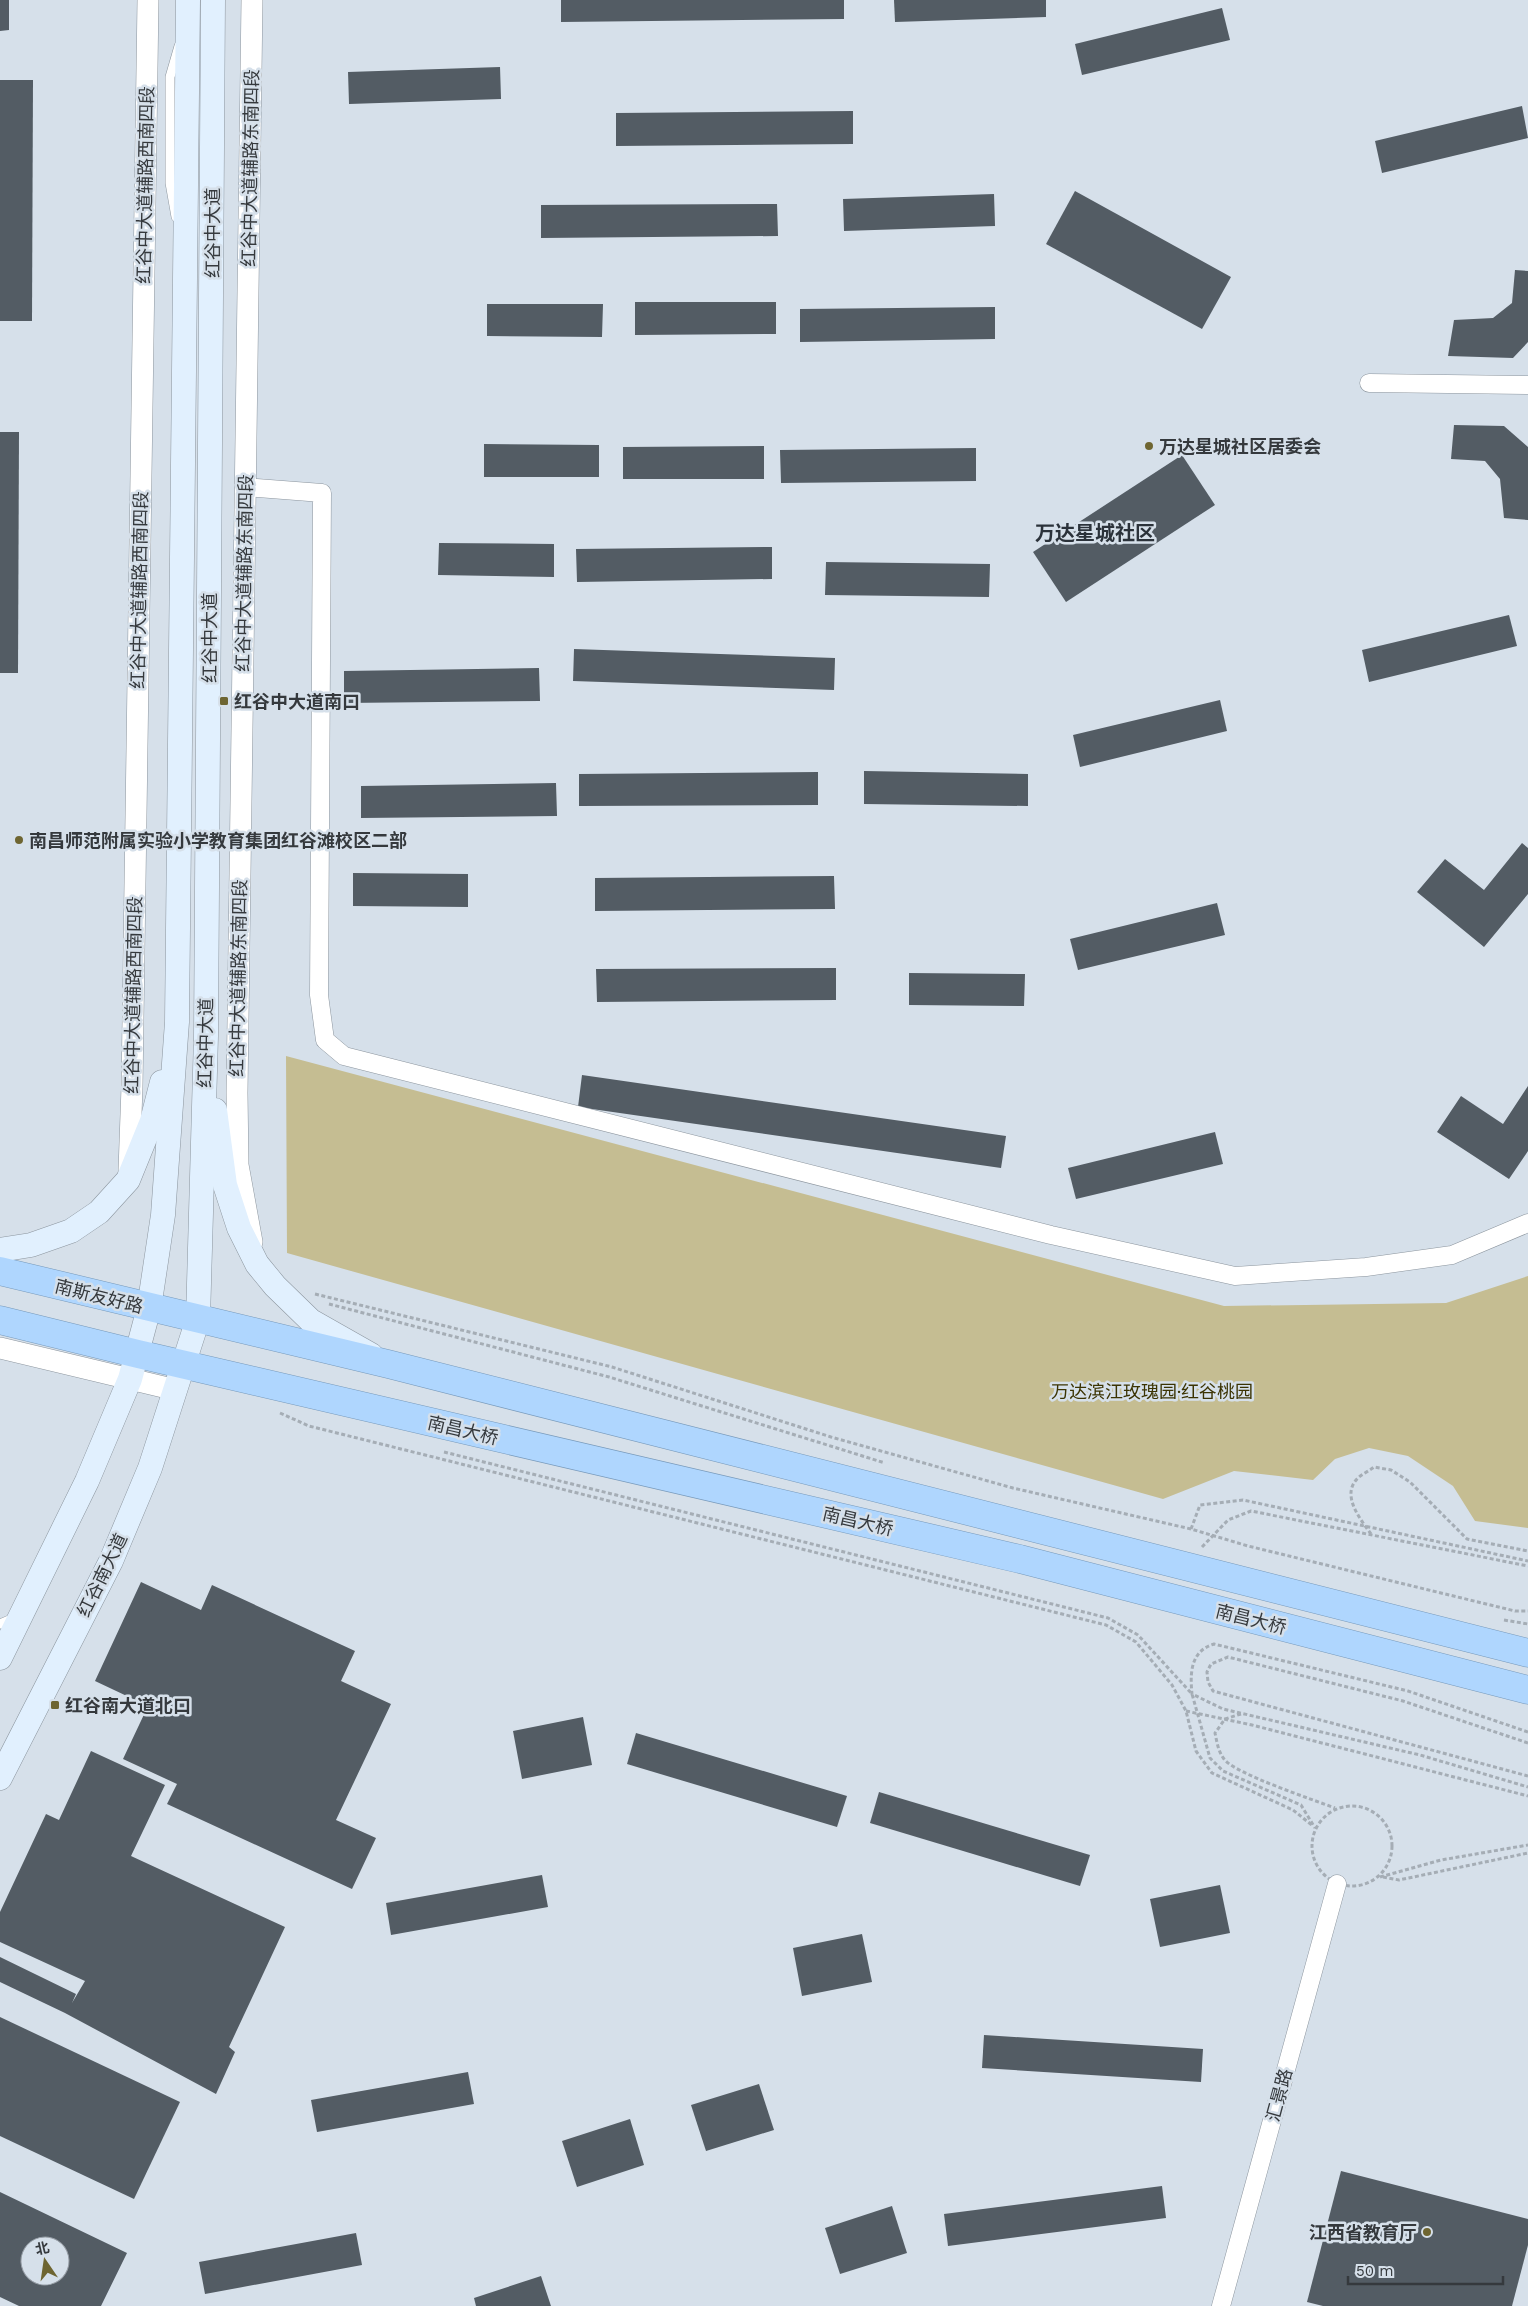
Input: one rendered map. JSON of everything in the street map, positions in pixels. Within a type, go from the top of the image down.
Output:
[{"type":"highway","name":"南斯友好路","points":[[0,1272],[198,1319]]},
{"type":"highway","name":"南昌大桥","points":[[198,1319],[388,1364],[1528,1653]]},
{"type":"highway","points":[[0,1320],[134,1367],[184,1365]]},
{"type":"highway","name":"南昌大桥","points":[[184,1365],[1020,1559],[1528,1690]]},
{"type":"main road","name":"红谷中大道","points":[[184,1365],[198,1319],[206,1036],[214,0]]},
{"type":"main road","name":"红谷中大道","points":[[134,1367],[149,1308],[163,1215],[177,1022],[188,8]]},
{"type":"main road","points":[[0,1250],[31,1246],[71,1231],[99,1212],[128,1180],[152,1120],[177,1022]]},
{"type":"main road","points":[[206,1036],[225,1185],[239,1228],[256,1264],[275,1286],[311,1321],[388,1364]]},
{"type":"main road","name":"红谷南大道","points":[[0,1778],[111,1561],[150,1468],[184,1365]]},
{"type":"main road","points":[[0,1658],[10,1620],[87,1481],[134,1367]]},
{"type":"street","name":"红谷中大道辅路西南四段","points":[[128,1180],[132,1087],[148,0]]},
{"type":"street","name":"红谷中大道辅路东南四段","points":[[252,0],[237,1102],[238,1165],[256,1264]]},
{"type":"street","points":[[185,307],[211,308]]},
{"type":"street","points":[[1369,383],[1528,385]]},
{"type":"street","points":[[245,487],[322,493],[319,995],[325,1040],[344,1056],[1051,1235],[1235,1276],[1366,1267],[1452,1255],[1528,1223]]},
{"type":"street","points":[[0,1348],[134,1367],[176,1390]]},
{"type":"street","name":"汇景路","points":[[1221,2306],[1337,1884]]},
{"type":"path","points":[[311,1293],[612,1367],[831,1437],[1014,1488],[1191,1529],[1477,1602],[1528,1611]]},
{"type":"path","points":[[308,1297],[317,1300]]},
{"type":"path","points":[[325,1303],[609,1377],[893,1466]]},
{"type":"path","points":[[296,1415],[276,1411],[309,1426],[1106,1625],[1136,1642],[1172,1685],[1186,1711],[1196,1750],[1212,1773],[1293,1810],[1315,1828]]},
{"type":"path","points":[[441,1451],[1108,1618],[1138,1635],[1192,1694],[1223,1709],[1420,1755],[1528,1787]]},
{"type":"path","points":[[1371,1535],[1355,1511],[1351,1495],[1356,1479],[1374,1467],[1391,1470],[1410,1482],[1467,1539],[1528,1550]]},
{"type":"path","points":[[1191,1529],[1200,1504],[1243,1500],[1528,1561]]},
{"type":"path","points":[[1193,1544],[1202,1547],[1228,1520],[1251,1511],[1528,1566]]},
{"type":"path","points":[[1315,1828],[1301,1805],[1223,1771],[1210,1758],[1192,1694],[1190,1673],[1196,1657],[1206,1646],[1214,1644],[1408,1691],[1528,1732]]},
{"type":"path","points":[[1528,1743],[1403,1701],[1228,1657],[1211,1664],[1207,1672],[1208,1682],[1214,1691],[1528,1776]]},
{"type":"path","points":[[1186,1711],[1417,1766],[1528,1796]]},
{"type":"path","points":[[1242,1714],[1225,1720],[1215,1733],[1224,1760],[1247,1774],[1335,1808]]},
{"type":"path","points":[[1380,1877],[1392,1857],[1392,1834],[1379,1814],[1358,1805],[1335,1808],[1323,1816],[1315,1828],[1311,1850],[1319,1870],[1337,1884],[1359,1886],[1380,1877],[1441,1860],[1528,1845]]},
{"type":"path","points":[[1380,1877],[1399,1880],[1528,1853]]},
{"type":"green space","name":"万达滨江玫瑰园·红谷桃园","points":[[286,1056],[1224,1306],[1446,1303],[1528,1276],[1528,1528],[1475,1521],[1453,1486],[1408,1456],[1369,1448],[1335,1459],[1313,1480],[1234,1471],[1163,1499],[287,1253]]},
{"type":"building","points":[[0,0],[9,0],[9,30],[0,31]]},
{"type":"building","points":[[561,0],[844,0],[844,19],[561,22]]},
{"type":"building","points":[[894,0],[1046,0],[1046,17],[895,22]]},
{"type":"building","points":[[1222,8],[1230,40],[1082,75],[1075,44]]},
{"type":"building","points":[[500,67],[501,99],[349,104],[348,72]]},
{"type":"building","points":[[0,80],[33,80],[32,321],[0,321]]},
{"type":"building","points":[[1522,106],[1528,138],[1382,173],[1375,141]]},
{"type":"building","points":[[853,111],[853,144],[616,146],[616,113]]},
{"type":"building","points":[[1075,191],[1231,277],[1202,329],[1046,244]]},
{"type":"building","points":[[994,194],[995,226],[844,231],[843,199]]},
{"type":"building","points":[[777,204],[778,236],[541,238],[541,205]]},
{"type":"building","points":[[1515,270],[1528,271],[1528,342],[1513,358],[1448,356],[1454,320],[1493,318],[1512,303]]},
{"type":"building","points":[[635,302],[776,302],[776,334],[635,335]]},
{"type":"building","points":[[487,304],[603,304],[602,337],[487,336]]},
{"type":"building","points":[[995,307],[995,339],[800,342],[800,309]]},
{"type":"building","points":[[1454,425],[1504,426],[1528,447],[1528,520],[1504,518],[1500,479],[1485,461],[1451,459]]},
{"type":"building","points":[[0,432],[19,432],[18,673],[0,673]]},
{"type":"building","points":[[484,444],[599,445],[599,477],[484,477]]},
{"type":"building","points":[[764,446],[764,479],[623,479],[623,447]]},
{"type":"building","points":[[976,448],[976,481],[781,483],[780,450]]},
{"type":"building","points":[[1182,455],[1215,505],[1066,602],[1033,552]]},
{"type":"building","points":[[439,543],[554,544],[554,577],[438,575]]},
{"type":"building","points":[[772,547],[772,579],[577,582],[576,549]]},
{"type":"building","points":[[826,562],[990,564],[989,597],[825,595]]},
{"type":"building","points":[[1509,615],[1517,646],[1369,682],[1362,650]]},
{"type":"building","points":[[574,649],[835,658],[834,690],[573,681]]},
{"type":"building","points":[[539,668],[540,701],[344,703],[344,671]]},
{"type":"building","points":[[1220,700],[1227,731],[1080,767],[1073,735]]},
{"type":"building","points":[[864,771],[1028,774],[1028,806],[864,804]]},
{"type":"building","points":[[818,772],[818,805],[579,806],[579,774]]},
{"type":"building","points":[[556,783],[557,816],[361,818],[361,786]]},
{"type":"building","points":[[1522,843],[1528,848],[1528,894],[1484,947],[1417,892],[1445,859],[1484,890]]},
{"type":"building","points":[[353,873],[468,874],[468,907],[353,906]]},
{"type":"building","points":[[834,876],[835,909],[595,911],[595,878]]},
{"type":"building","points":[[1217,903],[1225,935],[1078,970],[1070,939]]},
{"type":"building","points":[[836,968],[836,1000],[597,1002],[596,969]]},
{"type":"building","points":[[909,973],[1025,974],[1024,1006],[909,1005]]},
{"type":"building","points":[[582,1075],[1006,1136],[1001,1168],[578,1107]]},
{"type":"building","points":[[1528,1086],[1528,1151],[1509,1179],[1437,1132],[1461,1096],[1503,1124]]},
{"type":"building","points":[[1215,1132],[1223,1164],[1076,1199],[1068,1168]]},
{"type":"building","points":[[141,1582],[201,1610],[212,1585],[355,1651],[341,1681],[391,1704],[336,1820],[376,1838],[352,1889],[167,1804],[177,1784],[123,1759],[148,1706],[95,1681]]},
{"type":"building","points":[[583,1717],[592,1765],[522,1779],[513,1731]]},
{"type":"building","points":[[636,1733],[847,1796],[837,1827],[627,1764]]},
{"type":"building","points":[[91,1751],[165,1785],[131,1856],[285,1927],[229,2047],[235,2052],[216,2094],[65,2013],[0,1982],[0,1957],[76,1994],[72,2003],[85,1981],[0,1942],[0,1912],[46,1814],[59,1820]]},
{"type":"building","points":[[879,1792],[1090,1855],[1080,1886],[870,1823]]},
{"type":"building","points":[[542,1875],[548,1907],[391,1935],[386,1903]]},
{"type":"building","points":[[1220,1885],[1230,1933],[1160,1947],[1150,1899]]},
{"type":"building","points":[[862,1934],[872,1982],[802,1996],[793,1948]]},
{"type":"building","points":[[0,2017],[180,2102],[134,2199],[0,2136]]},
{"type":"building","points":[[984,2035],[1203,2049],[1201,2082],[982,2068]]},
{"type":"building","points":[[468,2072],[474,2104],[317,2132],[311,2100]]},
{"type":"building","points":[[759,2084],[774,2130],[706,2151],[691,2105]]},
{"type":"building","points":[[630,2119],[644,2165],[577,2187],[562,2141]]},
{"type":"building","name":"江西省教育厅","points":[[1341,2171],[1528,2219],[1528,2245],[1512,2306],[1323,2306],[1307,2302]]},
{"type":"building","points":[[1162,2186],[1166,2218],[948,2246],[944,2214]]},
{"type":"building","points":[[0,2192],[127,2253],[101,2306],[19,2306],[0,2297]]},
{"type":"building","points":[[892,2206],[907,2253],[840,2274],[825,2228]]},
{"type":"building","points":[[356,2233],[362,2265],[205,2294],[199,2262]]},
{"type":"building","points":[[541,2276],[551,2306],[476,2306],[474,2298]]},
{"type":"place","name":"万达星城社区居委会","points":[[1149,446]]},
{"type":"place","name":"红谷中大道南口","points":[[224,701]]},
{"type":"place","name":"南昌师范附属实验小学教育集团红谷滩校区二部","points":[[19,840]]},
{"type":"place","name":"红谷南大道北口","points":[[55,1705]]},
{"type":"place","name":"江西省教育厅","points":[[1427,2232]]},
{"type":"district","name":"万达星城社区","points":[[1095,533]]}]
